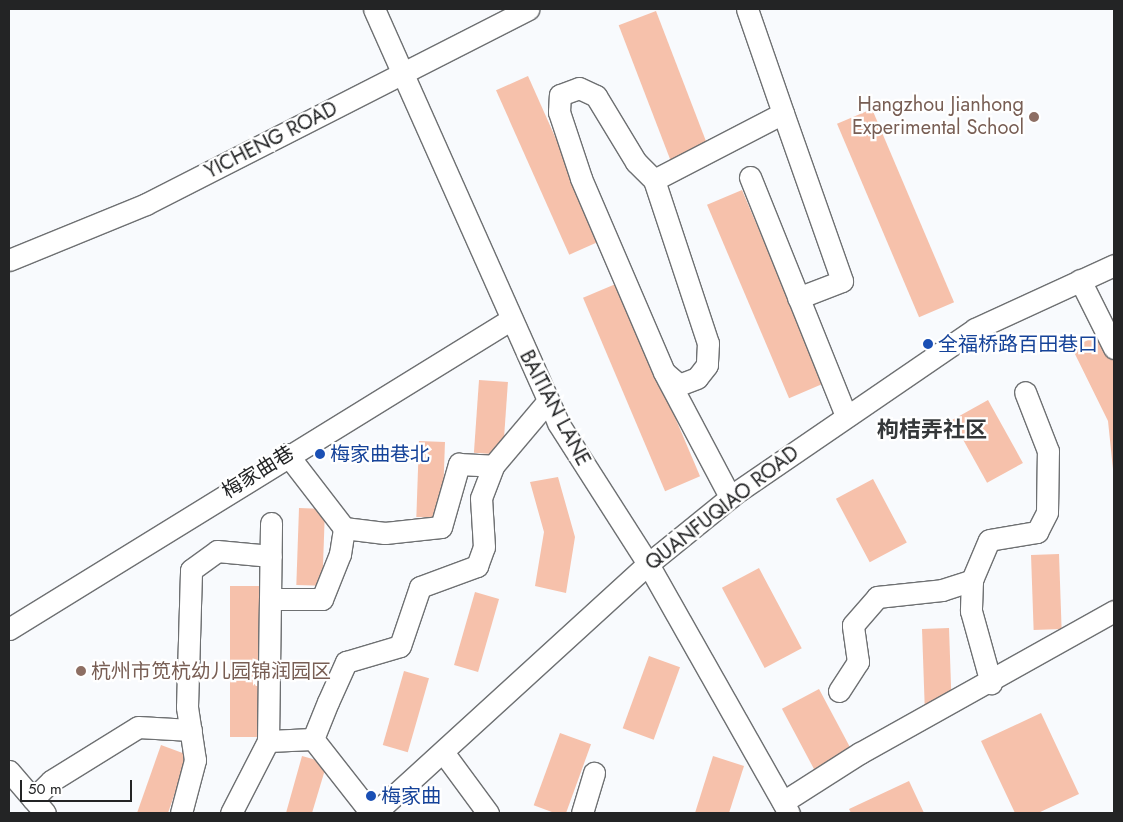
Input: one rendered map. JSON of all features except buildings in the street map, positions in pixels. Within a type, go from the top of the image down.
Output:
[{"type":"street","name":"BAITIAN LANE","points":[[374,9],[400,74],[548,401],[648,564],[786,808]]},
{"type":"street","name":"YICHENG ROAD","points":[[9,260],[146,204],[528,9]]},
{"type":"street","points":[[747,9],[842,281],[798,298]]},
{"type":"street","points":[[664,372],[679,385],[697,378],[707,365],[708,343],[654,180],[636,162],[596,96],[579,88],[560,94],[559,112],[581,178],[664,372],[730,497]]},
{"type":"street","points":[[654,180],[784,113]]},
{"type":"street","points":[[750,177],[846,416]]},
{"type":"street","name":"QUANFUQIAO ROAD","points":[[375,813],[648,564],[730,497],[974,330],[1114,266]]},
{"type":"street","points":[[1080,280],[1114,348]]},
{"type":"street","name":"梅家曲巷","points":[[9,629],[287,454],[510,320]]},
{"type":"street","points":[[991,683],[971,611],[972,580],[989,540],[1037,532],[1048,512],[1048,451],[1025,392]]},
{"type":"street","points":[[313,739],[346,662],[400,646],[420,587],[477,566],[484,547],[481,498],[493,466],[548,401]]},
{"type":"street","points":[[287,454],[344,528],[385,533],[440,527],[459,464],[493,466]]},
{"type":"street","points":[[230,813],[268,741],[271,523]]},
{"type":"street","points":[[270,599],[322,599],[340,554],[344,528]]},
{"type":"street","points":[[187,813],[195,760],[187,707],[191,570],[216,551],[271,556]]},
{"type":"street","points":[[839,691],[858,662],[853,625],[877,597],[942,590],[972,580]]},
{"type":"street","points":[[786,808],[860,753],[991,683],[1114,611]]},
{"type":"street","points":[[9,771],[39,806],[51,782],[138,727],[191,730]]},
{"type":"street","points":[[268,741],[313,739]]},
{"type":"street","points":[[313,739],[371,813]]},
{"type":"street","points":[[444,752],[488,813]]},
{"type":"street","points":[[582,813],[594,773]]},
{"type":"place","name":"Hangzhou Jianhong Experimental School","points":[[1034,117]]},
{"type":"place","name":"全福桥路百田巷口","points":[[928,344]]},
{"type":"place","name":"梅家曲巷北","points":[[320,454]]},
{"type":"place","name":"杭州市笕杭幼儿园锦润园区","points":[[81,671]]},
{"type":"place","name":"梅家曲","points":[[371,796]]},
{"type":"district","name":"枸桔弄社区","points":[[932,430]]}]
